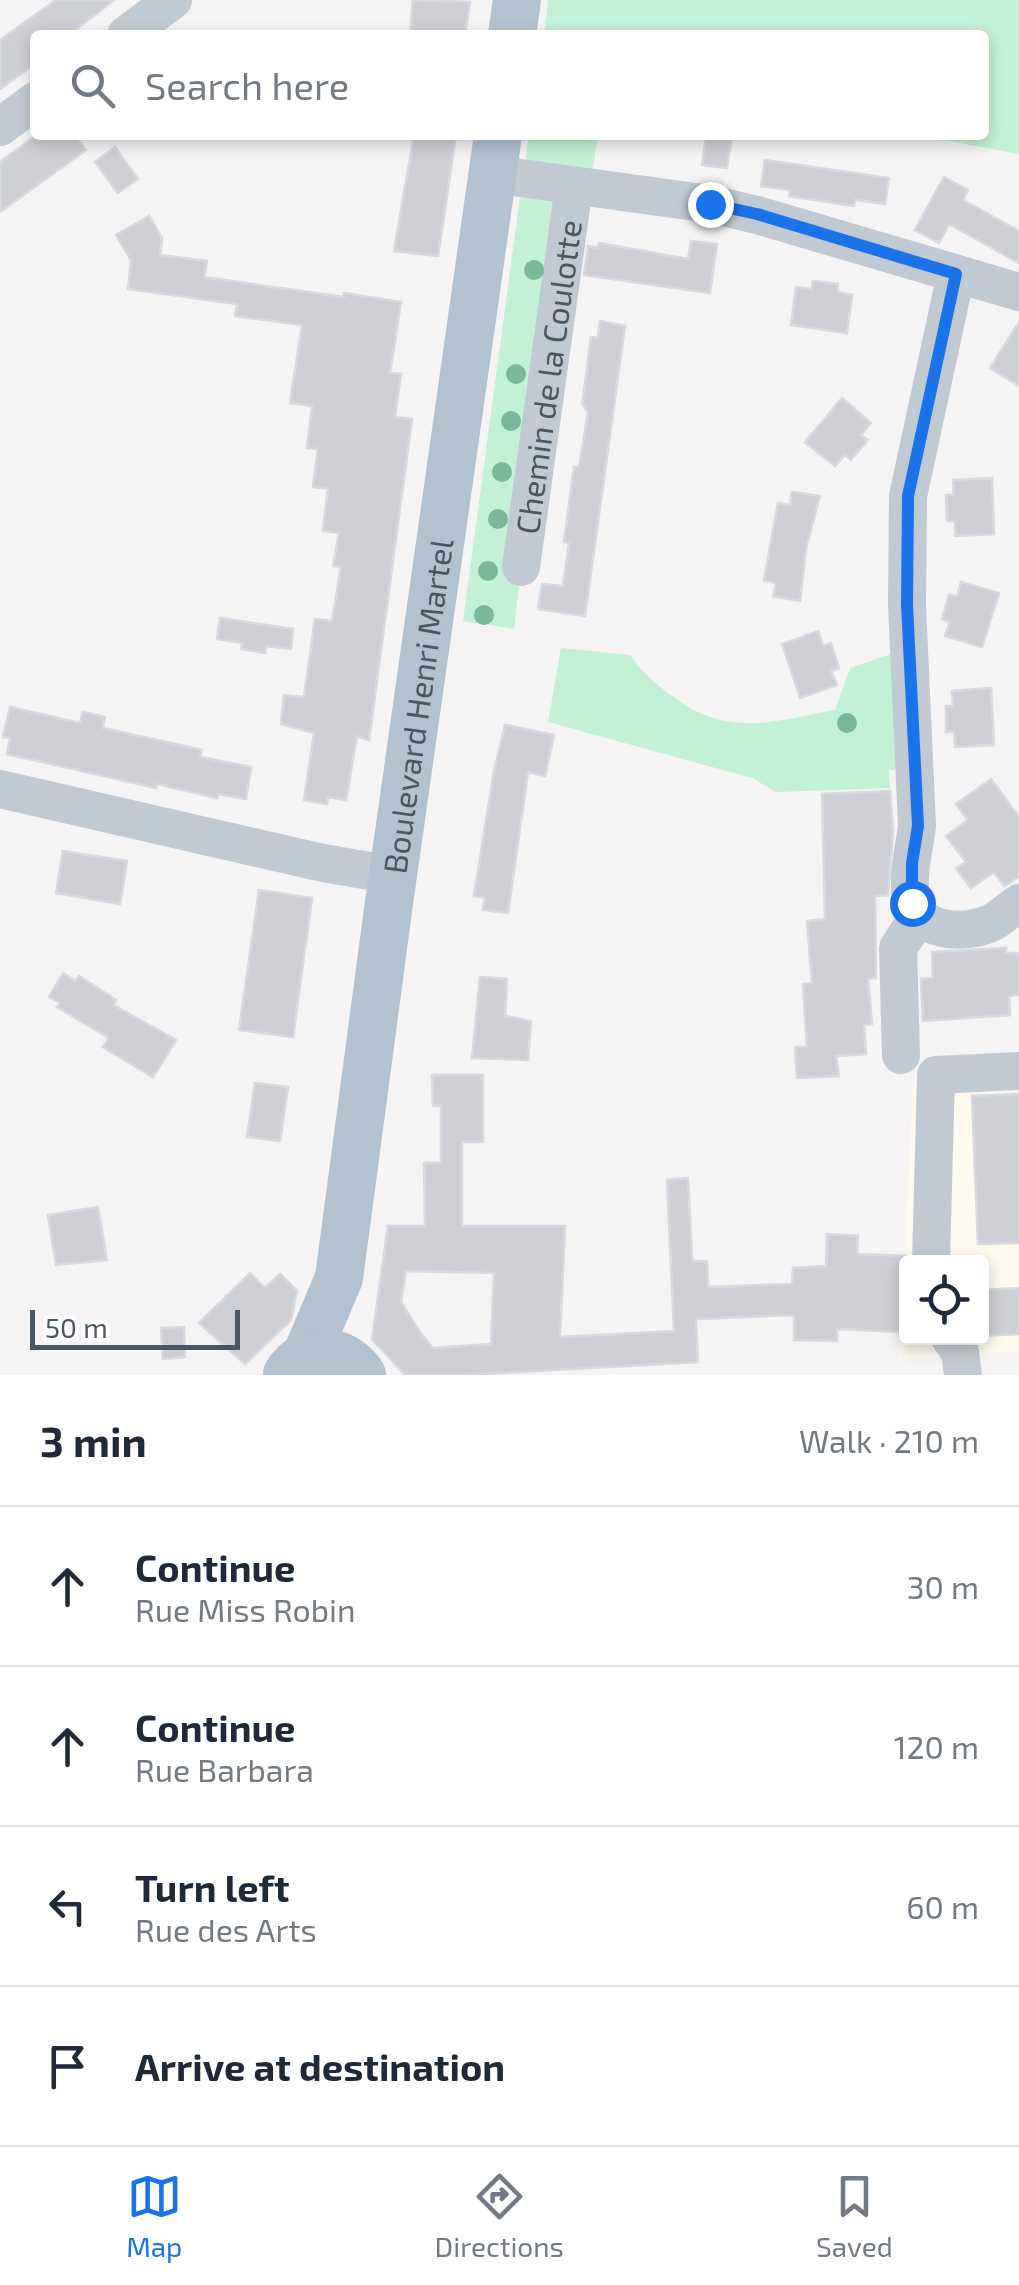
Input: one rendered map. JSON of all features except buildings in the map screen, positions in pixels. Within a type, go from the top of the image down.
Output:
[{"type":"main road","points":[[513,30],[517,0]]},
{"type":"main road","name":"Boulevard Henri Martel","points":[[359,1371],[339,1278],[495,154]]},
{"type":"main road","name":"Boulevard Henri Martel","points":[[289,1368],[339,1278]]},
{"type":"main road","points":[[289,1368],[320,1352],[335,1353],[359,1371]]},
{"type":"street","points":[[133,30],[173,0]]},
{"type":"street","points":[[0,127],[30,106]]},
{"type":"street","points":[[495,154],[574,186],[757,214],[1019,292]]},
{"type":"street","name":"Chemin de la Coulotte","points":[[520,567],[574,186]]},
{"type":"street","points":[[956,274],[908,496],[906,546],[918,826],[910,886],[919,916],[940,927],[976,928],[1019,903]]},
{"type":"street","points":[[0,789],[322,863],[393,874]]},
{"type":"street","points":[[901,1055],[898,948],[919,916]]},
{"type":"street","points":[[931,1255],[936,1075],[1019,1072]]},
{"type":"street","points":[[955,1345],[960,1352],[963,1375]]},
{"type":"shaded area","points":[[1019,1064],[1019,1352],[899,1359],[900,1345],[989,1345],[989,1255],[904,1255],[913,1090],[918,1069]]},
{"type":"green space","points":[[548,0],[1019,0],[1019,154],[943,140],[989,140],[989,30],[545,30]]},
{"type":"green space","points":[[528,140],[597,140],[592,173],[525,163]]},
{"type":"green space","points":[[520,197],[562,203],[514,629],[463,621]]},
{"type":"green space","points":[[561,648],[630,655],[656,684],[695,710],[714,718],[753,723],[835,710],[850,668],[894,653],[899,770],[889,770],[890,788],[776,792],[752,778],[548,722]]},
{"type":"route","points":[[710,204],[757,214],[956,274],[908,496],[907,605],[918,826],[910,886],[912,903]]}]
